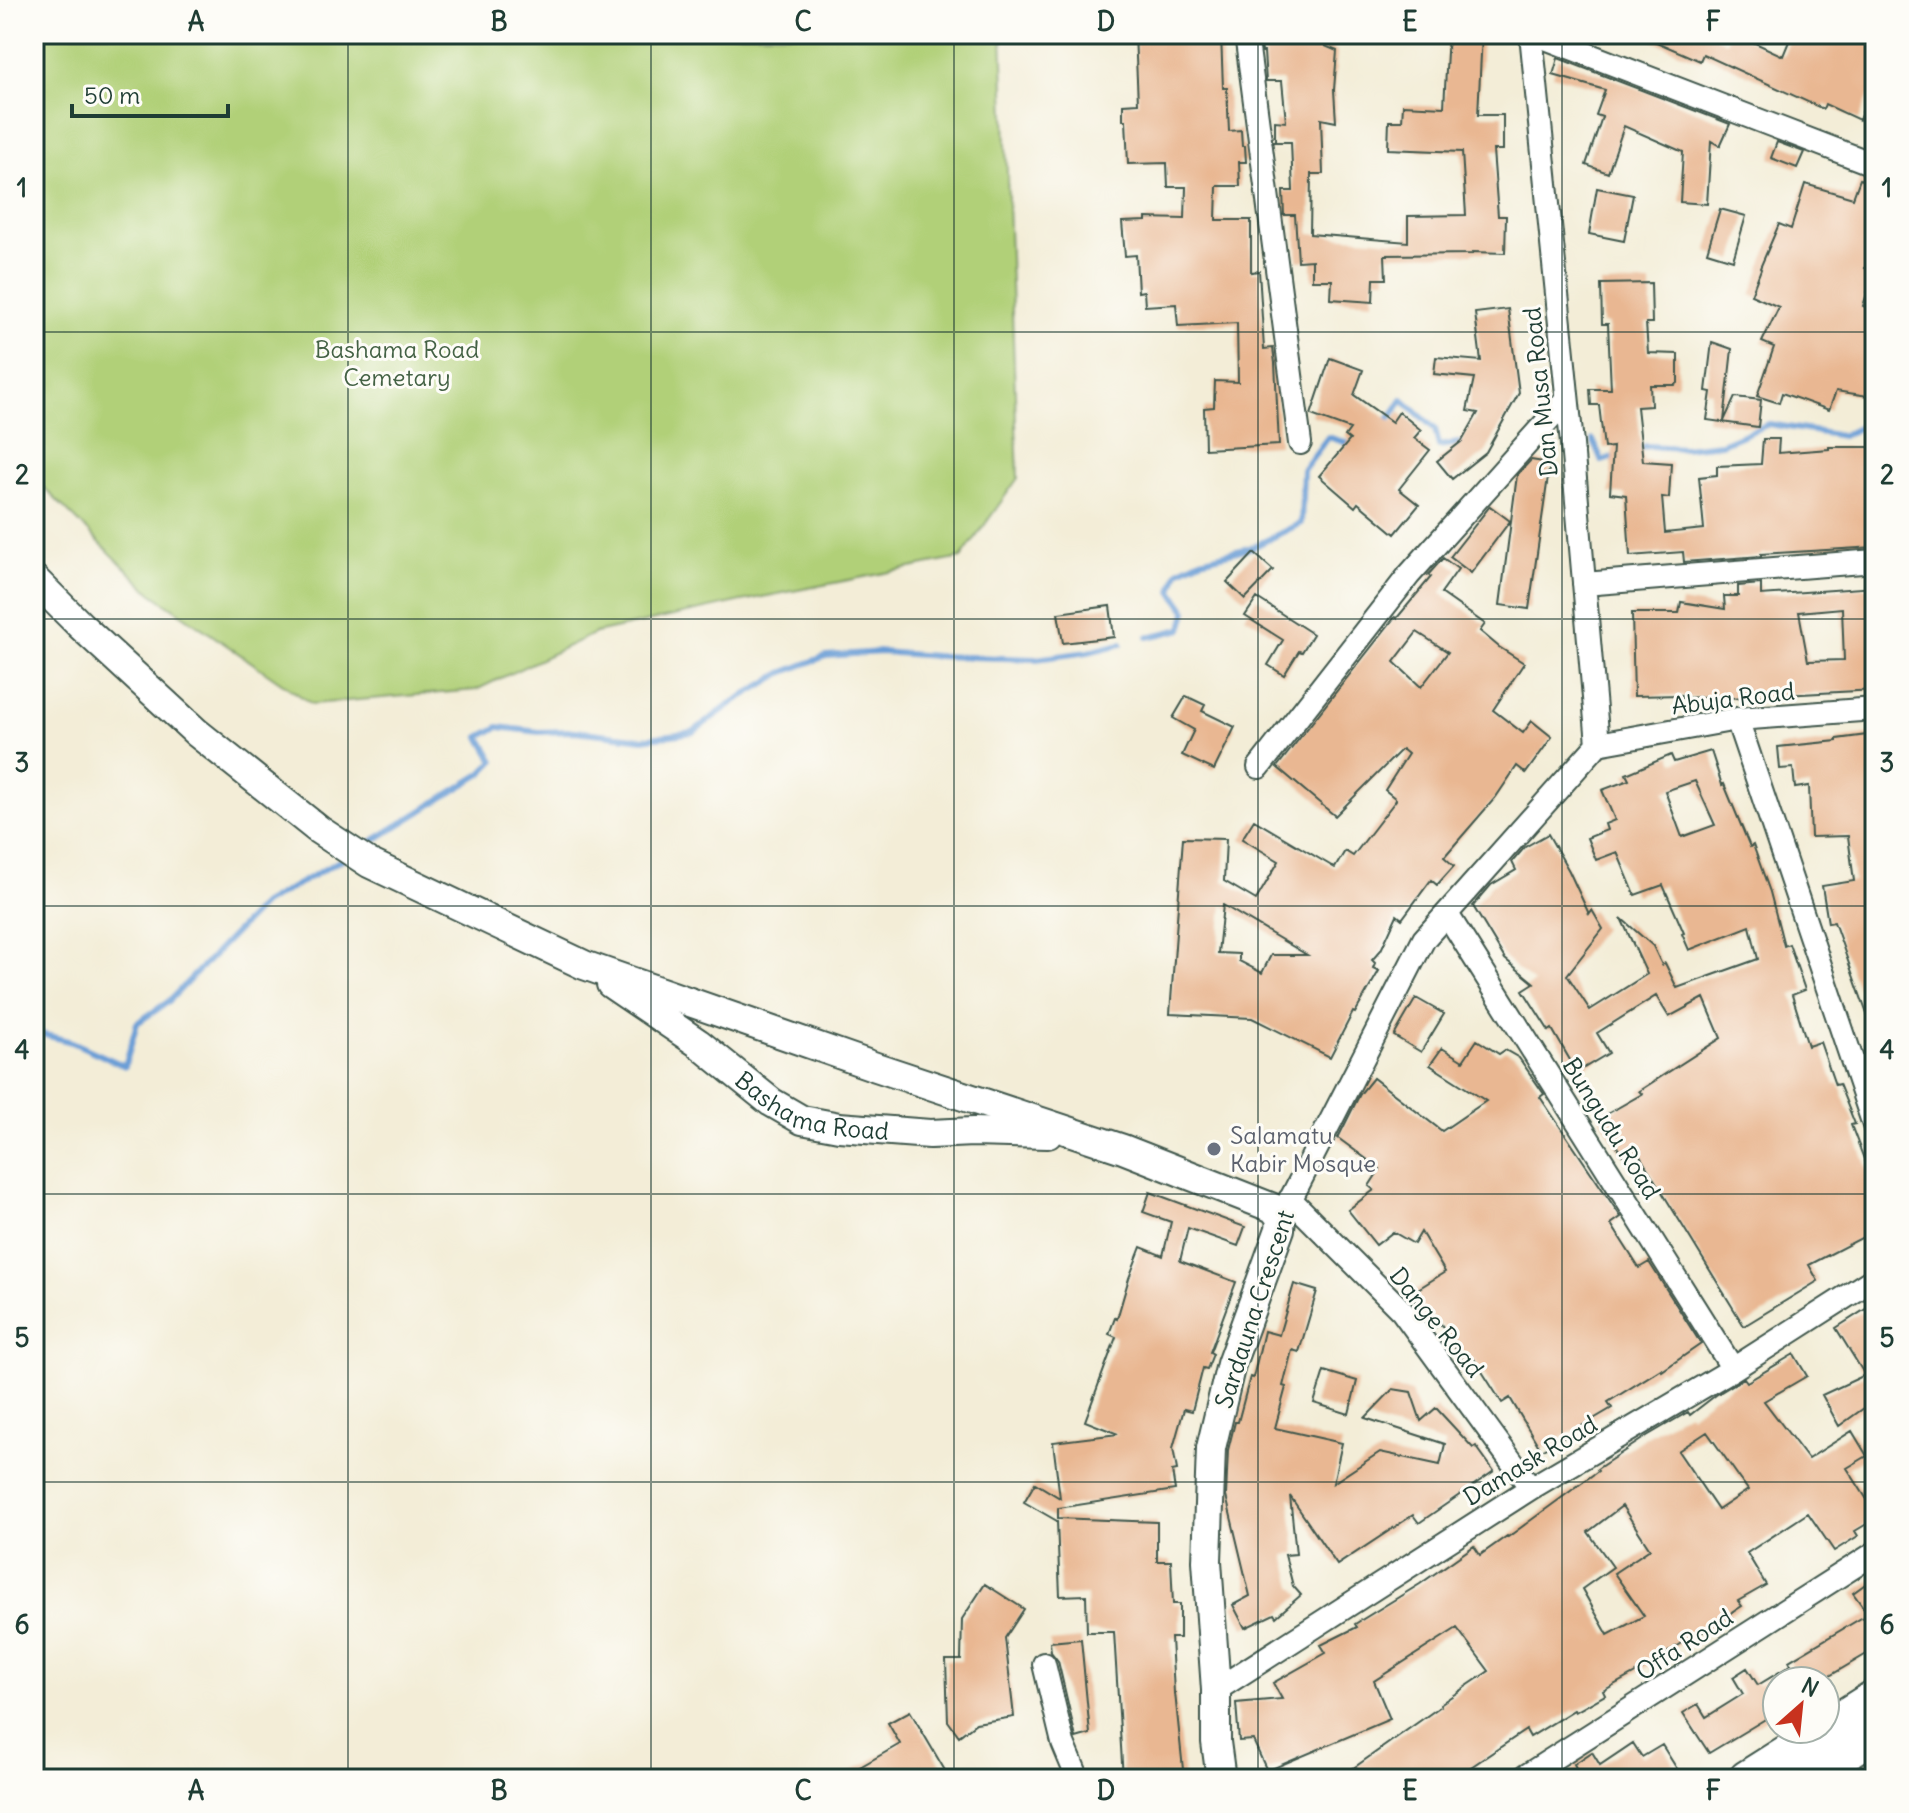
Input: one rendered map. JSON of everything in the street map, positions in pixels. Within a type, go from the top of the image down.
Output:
[{"type":"main road","points":[[1747,1779],[1875,1698]]},
{"type":"main road","points":[[1803,1779],[1875,1733]]},
{"type":"street","points":[[1246,34],[1300,443]]},
{"type":"street","points":[[1533,34],[1875,165]]},
{"type":"street","name":"Dan Musa Road","points":[[1533,34],[1598,744]]},
{"type":"street","points":[[1259,767],[1409,575],[1567,399]]},
{"type":"street","points":[[1584,584],[1875,561]]},
{"type":"street","name":"Bashama Road","points":[[34,579],[196,732],[319,830],[369,863],[584,965],[1123,1149],[1273,1208],[1286,1209]]},
{"type":"street","name":"Abuja Road","points":[[1598,744],[1737,719],[1875,709]]},
{"type":"street","points":[[1737,719],[1875,1128]]},
{"type":"street","name":"Sardauna Crescent","points":[[1221,1779],[1216,1742],[1216,1690],[1207,1561],[1211,1448],[1231,1364],[1286,1209],[1424,939],[1598,744]]},
{"type":"street","name":"Bungudu Road","points":[[1447,914],[1733,1369]]},
{"type":"street","name":"Bashama Road","points":[[584,965],[698,1043],[771,1102],[802,1120],[839,1127],[930,1134],[1081,1135]]},
{"type":"street","name":"Dange Road","points":[[1286,1209],[1402,1311],[1531,1488]]},
{"type":"street","name":"Damask Road","points":[[1216,1690],[1531,1488],[1733,1369],[1875,1278]]},
{"type":"street","name":"Offa Road","points":[[1521,1779],[1875,1553]]},
{"type":"street","points":[[1044,1664],[1063,1743],[1078,1779]]},
{"type":"green space","name":"Bashama Road Cemetary","points":[[34,34],[1002,34],[1018,478],[961,558],[595,633],[476,690],[312,704],[151,593],[34,478]]},
{"type":"building","points":[[1135,34],[1221,34],[1223,88],[1227,88],[1229,131],[1241,130],[1246,162],[1239,162],[1240,186],[1217,186],[1216,220],[1251,220],[1251,272],[1259,271],[1264,349],[1273,348],[1279,445],[1205,449],[1204,408],[1214,407],[1215,381],[1238,382],[1237,323],[1178,326],[1176,304],[1145,306],[1144,291],[1138,292],[1136,255],[1125,256],[1122,222],[1146,221],[1146,218],[1185,219],[1186,187],[1168,187],[1167,163],[1128,164],[1123,104],[1138,103]]},
{"type":"building","points":[[1260,34],[1328,34],[1325,46],[1337,51],[1334,90],[1336,122],[1321,119],[1323,174],[1311,174],[1310,234],[1408,242],[1408,216],[1466,215],[1462,152],[1388,149],[1389,121],[1402,121],[1403,105],[1444,107],[1448,34],[1482,34],[1478,115],[1503,115],[1503,150],[1493,150],[1498,216],[1506,216],[1505,253],[1385,255],[1386,279],[1374,279],[1373,302],[1331,299],[1332,280],[1312,280],[1312,260],[1298,261],[1295,215],[1284,215],[1283,191],[1293,191],[1291,142],[1275,142],[1275,121],[1286,122],[1282,81],[1266,81]]},
{"type":"building","points":[[1638,34],[1707,34],[1726,42],[1729,34],[1736,34],[1783,56],[1792,34],[1875,34],[1875,95],[1870,93],[1859,120],[1825,104],[1823,109],[1703,54],[1700,61]]},
{"type":"building","points":[[1558,58],[1730,124],[1720,146],[1711,141],[1707,204],[1680,202],[1683,152],[1624,126],[1608,173],[1586,165],[1602,117],[1596,115],[1605,90],[1553,75]]},
{"type":"building","points":[[1777,142],[1804,152],[1797,168],[1771,158]]},
{"type":"building","points":[[1860,179],[1875,185],[1875,246],[1865,268],[1874,272],[1863,306],[1875,311],[1875,397],[1836,391],[1829,410],[1782,393],[1779,403],[1757,396],[1774,347],[1762,342],[1779,307],[1751,295],[1779,224],[1791,229],[1805,184],[1853,198]]},
{"type":"building","points":[[1597,188],[1633,195],[1624,241],[1589,234]]},
{"type":"building","points":[[1720,209],[1746,216],[1733,260],[1707,252]]},
{"type":"building","points":[[1651,283],[1652,323],[1646,323],[1648,353],[1678,354],[1678,383],[1650,385],[1651,406],[1637,407],[1643,461],[1671,463],[1669,498],[1662,497],[1665,533],[1704,529],[1699,477],[1717,475],[1717,466],[1761,464],[1763,439],[1779,439],[1778,453],[1829,447],[1875,447],[1875,463],[1869,463],[1869,502],[1875,502],[1875,547],[1684,562],[1683,552],[1630,556],[1626,495],[1610,493],[1613,447],[1604,448],[1599,405],[1591,405],[1590,389],[1611,389],[1608,324],[1602,324],[1601,284]]},
{"type":"building","points":[[1508,309],[1519,393],[1486,452],[1452,479],[1437,461],[1462,441],[1478,413],[1467,411],[1474,378],[1434,374],[1436,357],[1481,361],[1475,313]]},
{"type":"building","points":[[1712,342],[1732,349],[1724,421],[1735,397],[1761,400],[1758,427],[1707,420],[1711,392],[1706,391]]},
{"type":"building","points":[[1330,358],[1363,370],[1354,395],[1392,422],[1399,412],[1421,430],[1414,438],[1430,450],[1399,489],[1419,505],[1395,534],[1358,503],[1355,507],[1319,476],[1350,440],[1345,436],[1350,429],[1311,415]]},
{"type":"building","points":[[1531,460],[1550,463],[1529,609],[1500,605],[1517,475]]},
{"type":"building","points":[[1490,506],[1510,521],[1471,573],[1450,557]]},
{"type":"building","points":[[1254,553],[1273,570],[1245,599],[1227,582]]},
{"type":"building","points":[[1443,558],[1458,569],[1441,593],[1485,624],[1480,631],[1524,663],[1493,710],[1523,733],[1532,721],[1552,737],[1526,773],[1517,766],[1496,797],[1444,857],[1454,866],[1437,885],[1431,880],[1402,919],[1397,915],[1381,950],[1372,960],[1375,963],[1373,968],[1379,971],[1330,1057],[1252,1018],[1170,1014],[1183,838],[1226,839],[1224,881],[1256,900],[1279,861],[1242,839],[1254,820],[1335,868],[1345,851],[1353,856],[1396,800],[1385,790],[1408,754],[1402,749],[1335,816],[1277,767],[1395,617],[1431,577],[1428,575]],"holes":[[[1417,632],[1448,652],[1421,687],[1394,662]],[[1223,905],[1228,908],[1307,955],[1271,955],[1262,973],[1239,961],[1239,954],[1218,953]]]},
{"type":"building","points":[[1761,584],[1761,595],[1875,587],[1875,690],[1729,698],[1634,696],[1632,613],[1679,613],[1681,602],[1725,609],[1724,596],[1738,596],[1738,586]],"holes":[[[1842,608],[1844,660],[1808,661],[1799,612]]]},
{"type":"building","points":[[1257,598],[1313,634],[1284,675],[1268,665],[1283,640],[1245,616]]},
{"type":"building","points":[[1110,606],[1114,637],[1063,643],[1058,613]]},
{"type":"building","points":[[1186,696],[1205,705],[1202,711],[1235,727],[1214,770],[1182,755],[1194,730],[1173,718]]},
{"type":"building","points":[[1875,734],[1875,1028],[1872,1028],[1834,922],[1828,923],[1822,886],[1854,881],[1848,836],[1811,837],[1809,786],[1795,788],[1793,768],[1780,769],[1778,747]]},
{"type":"building","points":[[1711,751],[1722,785],[1750,847],[1753,845],[1770,892],[1784,946],[1789,944],[1805,990],[1792,995],[1808,1046],[1820,1042],[1835,1085],[1839,1084],[1855,1124],[1851,1125],[1875,1188],[1875,1231],[1809,1265],[1818,1281],[1744,1326],[1635,1148],[1622,1155],[1600,1118],[1642,1094],[1639,1091],[1721,1038],[1704,998],[1669,1017],[1656,996],[1597,1033],[1609,1053],[1577,1072],[1552,1029],[1549,1031],[1523,990],[1534,983],[1505,959],[1473,906],[1491,885],[1516,870],[1512,862],[1525,847],[1548,834],[1589,914],[1592,910],[1603,929],[1567,975],[1590,1010],[1647,974],[1621,918],[1653,946],[1677,988],[1758,959],[1750,926],[1689,950],[1663,885],[1635,895],[1617,852],[1596,860],[1587,838],[1607,830],[1605,824],[1615,820],[1602,790],[1629,780],[1626,774],[1671,755],[1674,762]],"holes":[[[1695,781],[1715,825],[1682,837],[1665,791]]]},
{"type":"building","points":[[1416,998],[1444,1014],[1421,1052],[1394,1036]]},
{"type":"building","points":[[1477,1040],[1499,1054],[1505,1050],[1519,1058],[1544,1094],[1540,1097],[1621,1217],[1611,1224],[1639,1268],[1649,1262],[1701,1344],[1608,1402],[1612,1408],[1541,1450],[1510,1398],[1502,1403],[1474,1359],[1465,1364],[1441,1324],[1433,1329],[1410,1294],[1445,1272],[1421,1232],[1414,1244],[1393,1232],[1376,1245],[1348,1210],[1374,1190],[1369,1186],[1380,1169],[1338,1138],[1360,1094],[1373,1078],[1442,1131],[1486,1101],[1430,1065],[1442,1048],[1463,1061]]},
{"type":"building","points":[[1150,1192],[1245,1227],[1238,1246],[1188,1228],[1180,1261],[1236,1282],[1210,1352],[1213,1354],[1207,1369],[1203,1368],[1192,1411],[1184,1409],[1173,1448],[1177,1470],[1172,1471],[1175,1490],[1058,1508],[1058,1518],[1157,1522],[1157,1561],[1171,1561],[1173,1604],[1180,1604],[1180,1638],[1171,1638],[1184,1779],[1123,1779],[1114,1632],[1087,1632],[1086,1595],[1060,1596],[1057,1521],[1024,1502],[1035,1483],[1060,1498],[1053,1442],[1118,1434],[1085,1421],[1116,1337],[1109,1334],[1141,1247],[1163,1256],[1171,1222],[1143,1212]]},
{"type":"building","points":[[1294,1284],[1317,1291],[1299,1352],[1292,1350],[1275,1428],[1342,1443],[1333,1483],[1380,1452],[1440,1465],[1445,1444],[1365,1418],[1393,1389],[1411,1392],[1421,1421],[1436,1408],[1473,1448],[1476,1446],[1494,1471],[1419,1523],[1413,1515],[1337,1565],[1290,1496],[1296,1554],[1285,1555],[1293,1586],[1301,1595],[1276,1617],[1274,1614],[1245,1628],[1233,1605],[1250,1596],[1226,1496],[1228,1450],[1250,1377],[1253,1378],[1264,1331],[1279,1335]]},
{"type":"building","points":[[1869,1307],[1875,1317],[1875,1400],[1839,1426],[1822,1395],[1865,1375],[1836,1328]]},
{"type":"building","points":[[1794,1354],[1807,1376],[1764,1401],[1808,1459],[1852,1431],[1867,1456],[1847,1468],[1875,1512],[1875,1519],[1855,1531],[1858,1536],[1834,1551],[1808,1513],[1747,1553],[1766,1585],[1738,1601],[1742,1606],[1603,1691],[1605,1695],[1530,1737],[1526,1730],[1453,1779],[1338,1779],[1489,1671],[1457,1628],[1374,1681],[1390,1719],[1267,1771],[1253,1740],[1239,1741],[1236,1703],[1282,1699],[1273,1683],[1326,1653],[1321,1645],[1357,1627],[1355,1624],[1474,1546],[1480,1555],[1647,1436],[1688,1412],[1690,1415],[1744,1378],[1747,1382]],"holes":[[[1707,1432],[1748,1490],[1718,1510],[1678,1451]],[[1622,1506],[1650,1549],[1614,1573],[1644,1616],[1608,1635],[1582,1589],[1613,1567],[1588,1532]]]},
{"type":"building","points":[[1324,1371],[1357,1381],[1349,1414],[1314,1403]]},
{"type":"building","points":[[1875,1577],[1875,1649],[1841,1669],[1841,1665],[1791,1665],[1789,1661],[1868,1614],[1853,1593]]},
{"type":"building","points":[[985,1584],[1024,1609],[1005,1638],[1014,1717],[976,1723],[959,1736],[948,1721],[946,1660],[961,1660],[962,1619]]},
{"type":"building","points":[[1081,1639],[1090,1734],[1076,1738],[1058,1661],[1051,1652],[1050,1642]]},
{"type":"building","points":[[1747,1668],[1758,1685],[1761,1683],[1761,1722],[1709,1753],[1683,1713],[1698,1704],[1706,1717],[1743,1694],[1733,1677]]},
{"type":"building","points":[[910,1711],[950,1779],[839,1779],[900,1744],[888,1723]]},
{"type":"building","points":[[1633,1743],[1642,1757],[1662,1745],[1679,1772],[1667,1779],[1561,1779],[1576,1768],[1574,1764],[1592,1752],[1600,1765]]},
{"type":"waterway","points":[[1385,425],[1403,400],[1435,429],[1439,446],[1459,443]]},
{"type":"waterway","points":[[1636,450],[1646,446],[1684,448],[1721,444],[1769,424],[1842,436],[1875,420]]},
{"type":"waterway","points":[[1148,637],[1182,629],[1187,612],[1172,591],[1178,571],[1201,560],[1253,547],[1301,523],[1303,470],[1328,437],[1353,445]]},
{"type":"waterway","points":[[1593,440],[1602,461],[1618,456]]},
{"type":"waterway","points":[[363,847],[481,774],[494,761],[480,737],[498,727],[643,739],[693,732],[735,701],[782,673],[826,656],[881,652],[1036,659],[1121,644]]},
{"type":"waterway","points":[[34,1032],[72,1042],[125,1066],[137,1023],[168,1002],[263,904],[346,857]]},
{"type":"place","name":"Salamatu Kabir Mosque","points":[[1214,1149]]}]
